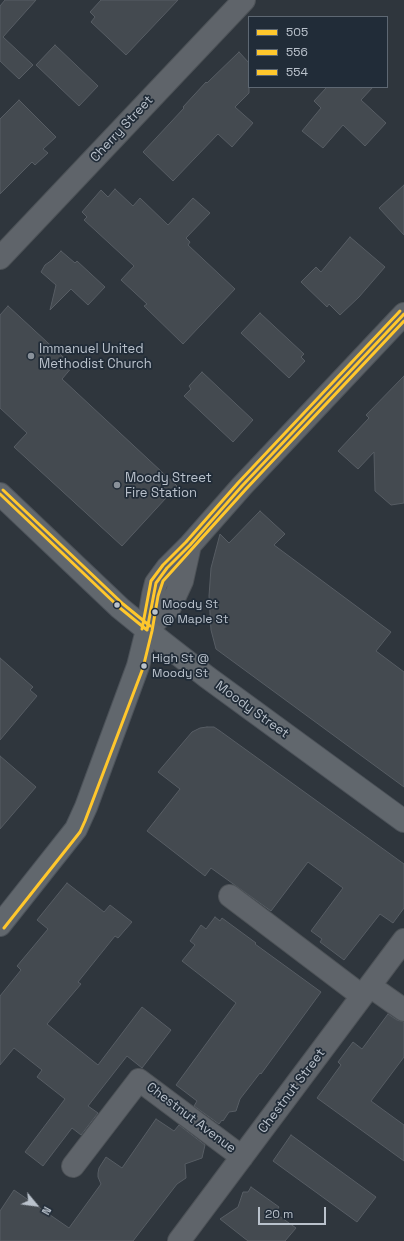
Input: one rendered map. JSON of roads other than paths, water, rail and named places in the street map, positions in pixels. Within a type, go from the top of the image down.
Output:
[{"type":"main road","name":"Moody Street","points":[[0,494],[120,608],[207,677],[404,822]]},
{"type":"main road","points":[[0,925],[76,829],[138,666],[148,630]]},
{"type":"street","name":"Cherry Street","points":[[0,258],[244,0]]},
{"type":"street","points":[[148,630],[170,607],[182,580],[190,545],[242,486],[404,314]]},
{"type":"street","points":[[230,896],[366,991],[404,1010]]},
{"type":"street","name":"Chestnut Street","points":[[179,1241],[404,940]]},
{"type":"street","name":"Chestnut Avenue","points":[[73,1166],[139,1080],[242,1157]]},
{"type":"place","name":"Immanuel United Methodist Church","points":[[31,356]]},
{"type":"place","name":"Moody Street Fire Station","points":[[117,485]]},
{"type":"place","name":"Moody St @ Maple St","points":[[155,612]]},
{"type":"place","name":"High St @ Moody St","points":[[144,666]]}]
